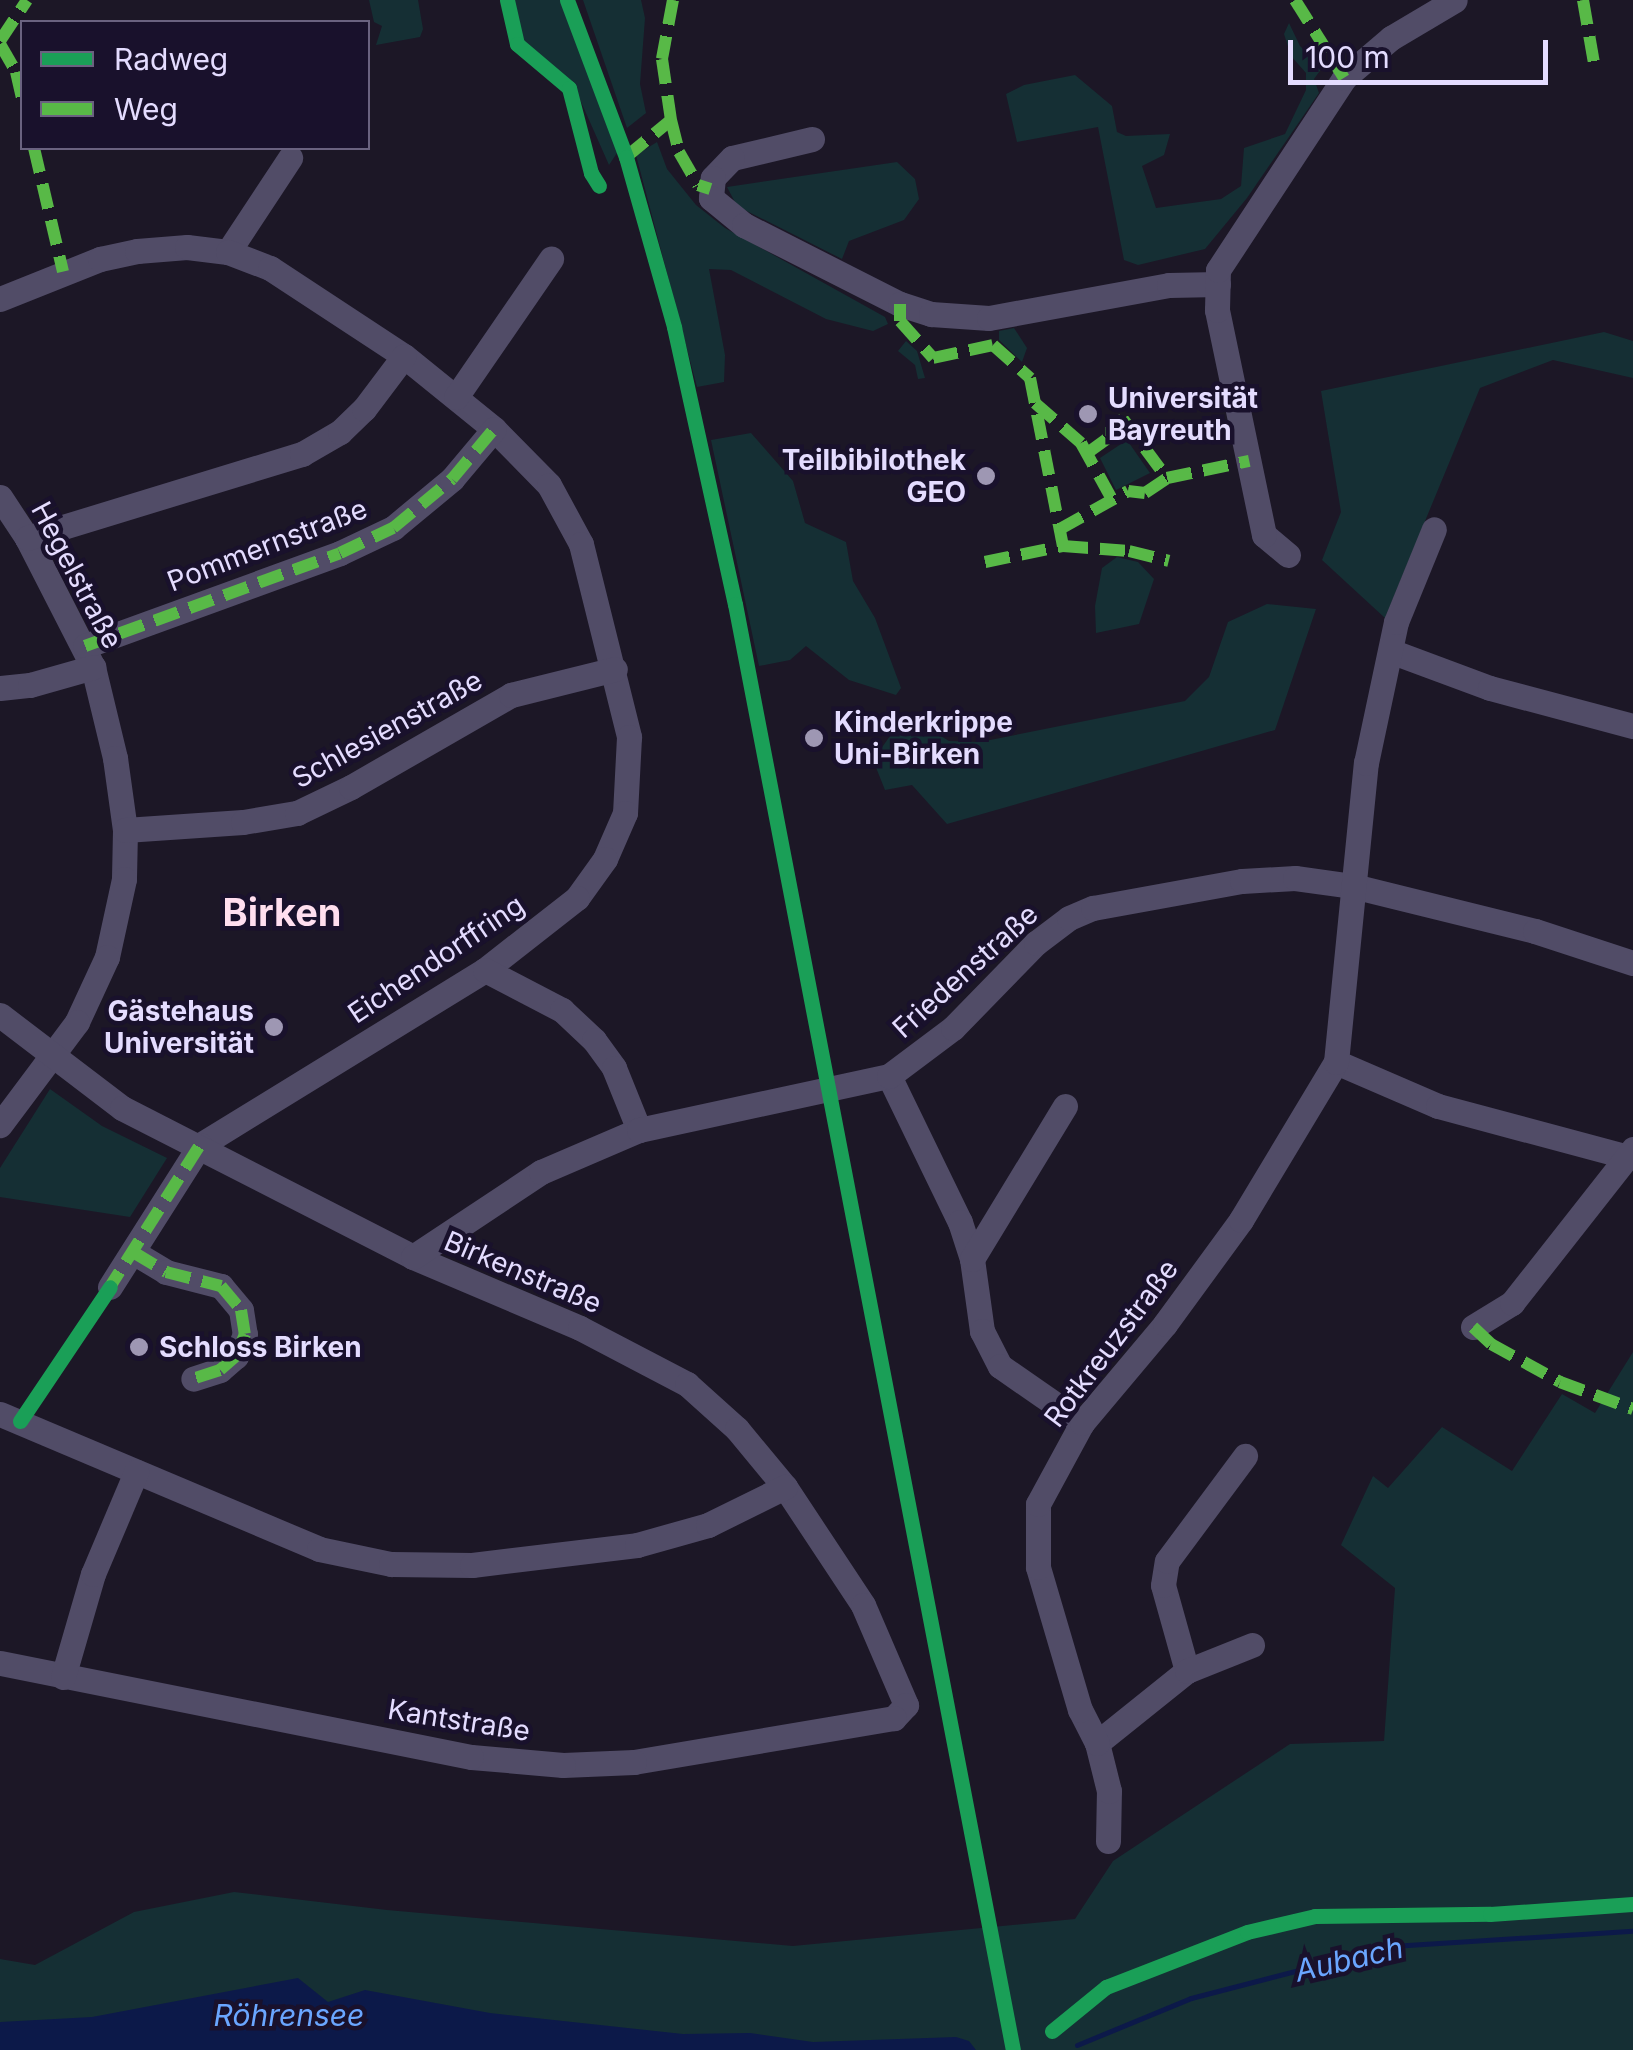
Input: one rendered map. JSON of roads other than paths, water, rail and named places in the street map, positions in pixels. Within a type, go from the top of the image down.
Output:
[{"type":"street","points":[[1288,555],[1264,535],[1217,310],[1218,270],[1344,78],[1391,38],[1455,0]]},
{"type":"street","points":[[812,139],[732,158],[712,178],[711,198],[744,225],[900,304],[931,314],[989,318],[1169,285],[1218,284]]},
{"type":"street","points":[[228,252],[290,158]]},
{"type":"street","name":"Eichendorffring","points":[[0,299],[100,258],[137,251],[188,247],[228,252],[270,268],[404,356],[494,429],[549,485],[581,544],[615,669],[629,737],[625,813],[604,859],[576,898],[485,970],[200,1145]]},
{"type":"street","points":[[456,398],[551,259]]},
{"type":"street","points":[[27,538],[302,454],[340,432],[364,409],[404,356]]},
{"type":"street","name":"Pommernstraße","points":[[0,688],[30,686],[89,656],[394,528],[452,479],[494,429]]},
{"type":"street","name":"Hegelstraße","points":[[0,497],[27,538],[89,656],[116,758],[124,830],[124,879],[106,957],[78,1022],[54,1059],[31,1082],[0,1125]]},
{"type":"street","points":[[1353,886],[1366,763],[1393,652],[1396,622],[1434,529]]},
{"type":"street","points":[[1393,652],[1490,688],[1633,726]]},
{"type":"street","name":"Schlesienstraße","points":[[124,830],[244,822],[297,813],[351,787],[511,694],[615,669]]},
{"type":"street","name":"Friedenstraße","points":[[412,1256],[541,1172],[639,1130],[889,1076],[953,1028],[1036,944],[1069,918],[1093,908],[1242,880],[1294,878],[1353,886],[1535,932],[1633,963]]},
{"type":"street","name":"Rotkreuzstraße","points":[[1108,1841],[1109,1791],[1098,1743],[1080,1710],[1038,1568],[1038,1504],[1082,1423],[1165,1324],[1241,1220],[1336,1062],[1353,886]]},
{"type":"street","points":[[485,970],[562,1010],[594,1040],[614,1068],[639,1130]]},
{"type":"street","name":"Birkenstraße","points":[[0,1015],[122,1108],[412,1256],[580,1328],[687,1384],[737,1429],[785,1487],[864,1604],[906,1705]]},
{"type":"street","points":[[1336,1062],[1438,1106],[1631,1152],[1512,1303],[1473,1327]]},
{"type":"street","points":[[889,1076],[960,1222],[972,1259],[982,1331],[1000,1366],[1082,1423]]},
{"type":"street","points":[[972,1259],[1064,1106]]},
{"type":"street","points":[[110,1286],[200,1145]]},
{"type":"street","points":[[132,1252],[166,1272],[221,1286],[241,1310],[245,1334],[236,1356],[220,1370],[192,1378]]},
{"type":"street","points":[[0,1414],[319,1549],[392,1564],[523,1560],[637,1545],[708,1525],[785,1487]]},
{"type":"street","points":[[1188,1671],[1163,1584],[1168,1561],[1245,1456]]},
{"type":"street","points":[[64,1677],[92,1574],[136,1472]]},
{"type":"street","points":[[1098,1743],[1188,1671],[1252,1645]]},
{"type":"street","name":"Kantstraße","points":[[0,1664],[471,1757],[563,1764],[634,1762],[894,1718],[906,1705]]},
{"type":"water","name":"Röhrensee","points":[[298,1978],[328,2002],[365,1990],[490,2013],[683,2034],[750,2033],[813,2042],[956,2037],[969,2041],[976,2050],[0,2050],[0,2022],[92,2017]]},
{"type":"waterway","name":"Aubach","points":[[1077,2045],[1191,1998],[1392,1946],[1633,1931]]},
{"type":"place","name":"Universität Bayreuth","points":[[1088,414]]},
{"type":"place","name":"Teilbibilothek GEO","points":[[986,476]]},
{"type":"place","name":"Kinderkrippe Uni-Birken","points":[[814,738]]},
{"type":"place","name":"Gästehaus Universität","points":[[274,1027]]},
{"type":"place","name":"Schloss Birken","points":[[139,1347]]},
{"type":"district","name":"Birken","points":[[282,913]]}]
